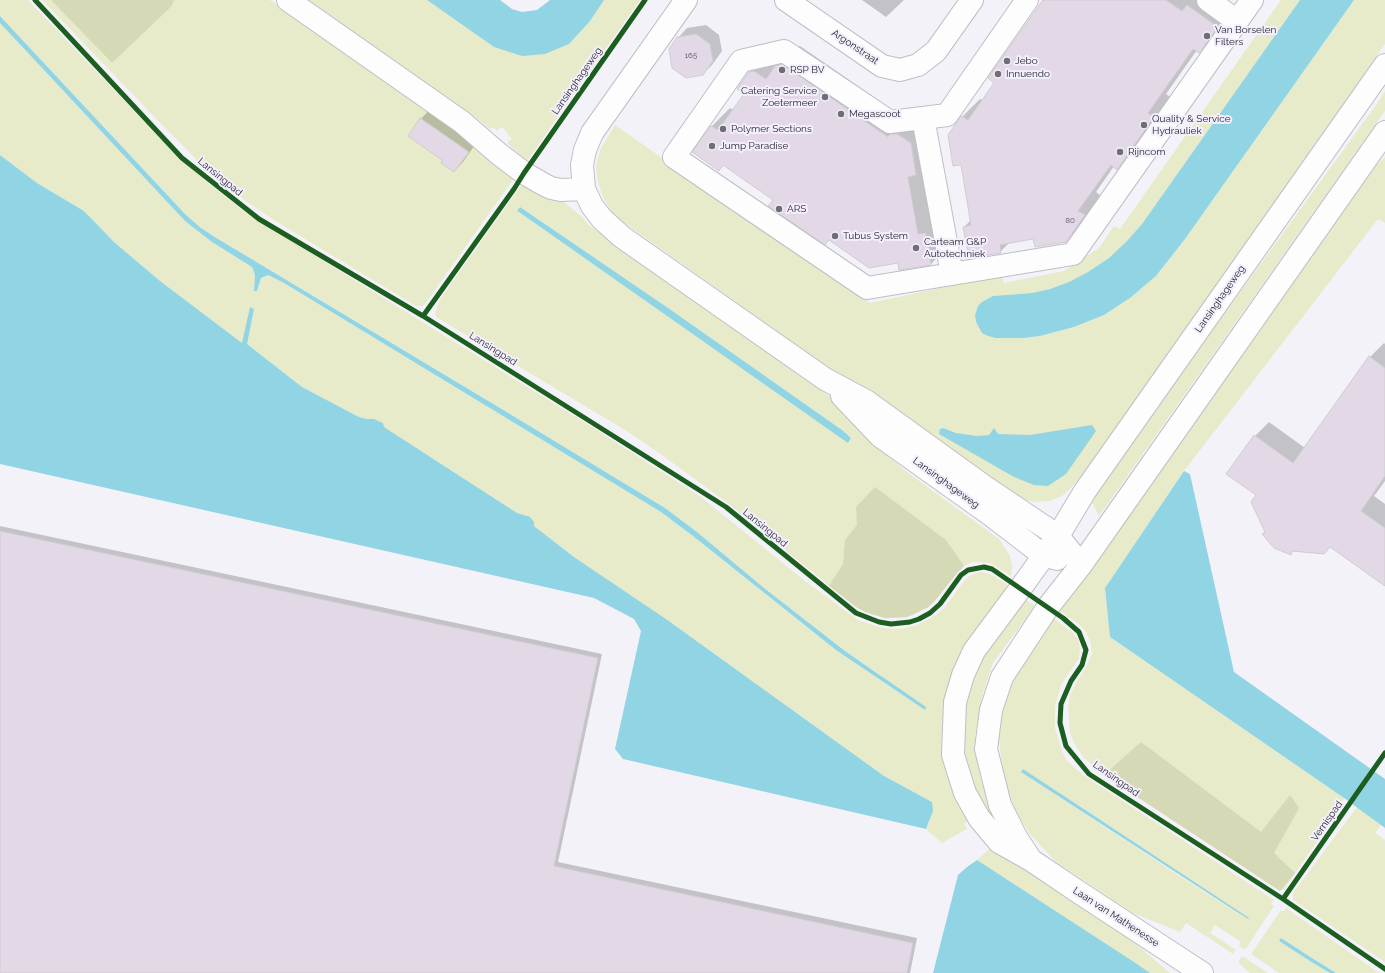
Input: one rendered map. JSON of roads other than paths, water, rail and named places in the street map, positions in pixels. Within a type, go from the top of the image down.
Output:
[{"type":"street","points":[[288,0],[462,122],[499,154],[524,173],[551,188],[562,190],[584,189]]},
{"type":"street","name":"Lansinghageweg","points":[[686,0],[592,133],[585,150],[582,165],[584,189],[592,206],[602,219],[622,237],[825,379],[866,401],[985,487],[1058,536],[1081,565]]},
{"type":"street","name":"Argonstraat","points":[[786,0],[882,66],[900,70],[918,65],[936,51],[972,0]]},
{"type":"street","points":[[1027,0],[947,114],[890,122],[784,51],[741,60],[674,157],[867,288],[1073,254],[1252,0]]},
{"type":"street","points":[[1208,0],[1237,21]]},
{"type":"street","name":"Lansinghageweg","points":[[1058,536],[1085,491],[1385,65]]},
{"type":"street","points":[[923,118],[952,274]]},
{"type":"street","points":[[1081,565],[1385,132]]},
{"type":"street","name":"Lansinghageweg","points":[[825,379],[880,436],[991,515],[1043,555],[1081,565]]},
{"type":"street","name":"Laan van Mathenesse","points":[[1058,536],[974,651],[963,675],[955,702],[954,755],[965,793],[979,818],[999,842],[1031,860],[1202,973]]},
{"type":"street","name":"Laan van Mathenesse","points":[[1031,860],[1016,837],[1000,805],[986,749],[991,710],[1002,677],[1048,607],[1081,565]]},
{"type":"water","points":[[427,0],[500,0],[512,9],[522,12],[537,10],[550,0],[604,0],[590,21],[569,44],[545,54],[522,56],[494,47]]},
{"type":"water","points":[[1300,0],[1354,0],[1185,239],[1156,276],[1130,298],[1104,315],[1074,327],[1040,336],[1024,338],[996,338],[982,333],[976,322],[975,315],[978,306],[982,302],[993,296],[1032,293],[1050,289],[1069,282],[1088,272],[1109,258],[1127,241],[1142,224]]},
{"type":"water","points":[[0,16],[186,215],[201,228],[665,508],[845,651],[926,707],[925,710],[836,650],[661,512],[284,283],[268,275],[261,278],[257,291],[254,291],[255,276],[252,267],[212,242],[185,221],[0,23]]},
{"type":"water","points":[[0,155],[37,183],[84,211],[114,242],[160,281],[242,343],[250,307],[254,309],[247,344],[302,387],[359,417],[374,419],[383,423],[384,427],[517,513],[530,517],[534,522],[534,526],[574,557],[666,619],[884,776],[932,802],[933,811],[926,829],[623,759],[615,749],[641,631],[634,619],[594,598],[0,464]]},
{"type":"water","points":[[520,207],[671,310],[842,430],[851,438],[848,443],[517,211]]},
{"type":"water","points":[[1092,425],[1096,431],[1066,474],[1048,486],[1034,485],[1014,477],[939,434],[940,429],[943,428],[956,433],[977,436],[989,435],[994,428],[998,434],[1030,435]]},
{"type":"water","points":[[1184,471],[1190,474],[1234,672],[1385,779],[1385,828],[1344,798],[1110,637],[1105,588]]},
{"type":"water","points":[[1023,769],[1249,918],[1248,919],[1021,772]]},
{"type":"water","points":[[977,860],[1150,973],[933,973],[958,875]]},
{"type":"water","points":[[1281,938],[1336,973],[1330,973],[1310,961],[1279,941]]},
{"type":"place","name":"Van Borselen Filters","points":[[1207,36]]},
{"type":"place","name":"Jebo","points":[[1007,61]]},
{"type":"place","name":"RSP BV","points":[[782,70]]},
{"type":"place","name":"Innuendo","points":[[998,74]]},
{"type":"place","name":"Catering Service Zoetermeer","points":[[825,97]]},
{"type":"place","name":"Megascoot","points":[[841,114]]},
{"type":"place","name":"Quality & Service Hydrauliek","points":[[1144,125]]},
{"type":"place","name":"Polymer Sections","points":[[723,129]]},
{"type":"place","name":"Jump Paradise","points":[[712,146]]},
{"type":"place","name":"Rijncom","points":[[1120,152]]},
{"type":"place","name":"ARS","points":[[779,209]]},
{"type":"place","name":"Tubus System","points":[[835,236]]},
{"type":"place","name":"Carteam G&P Autotechniek","points":[[916,248]]}]
